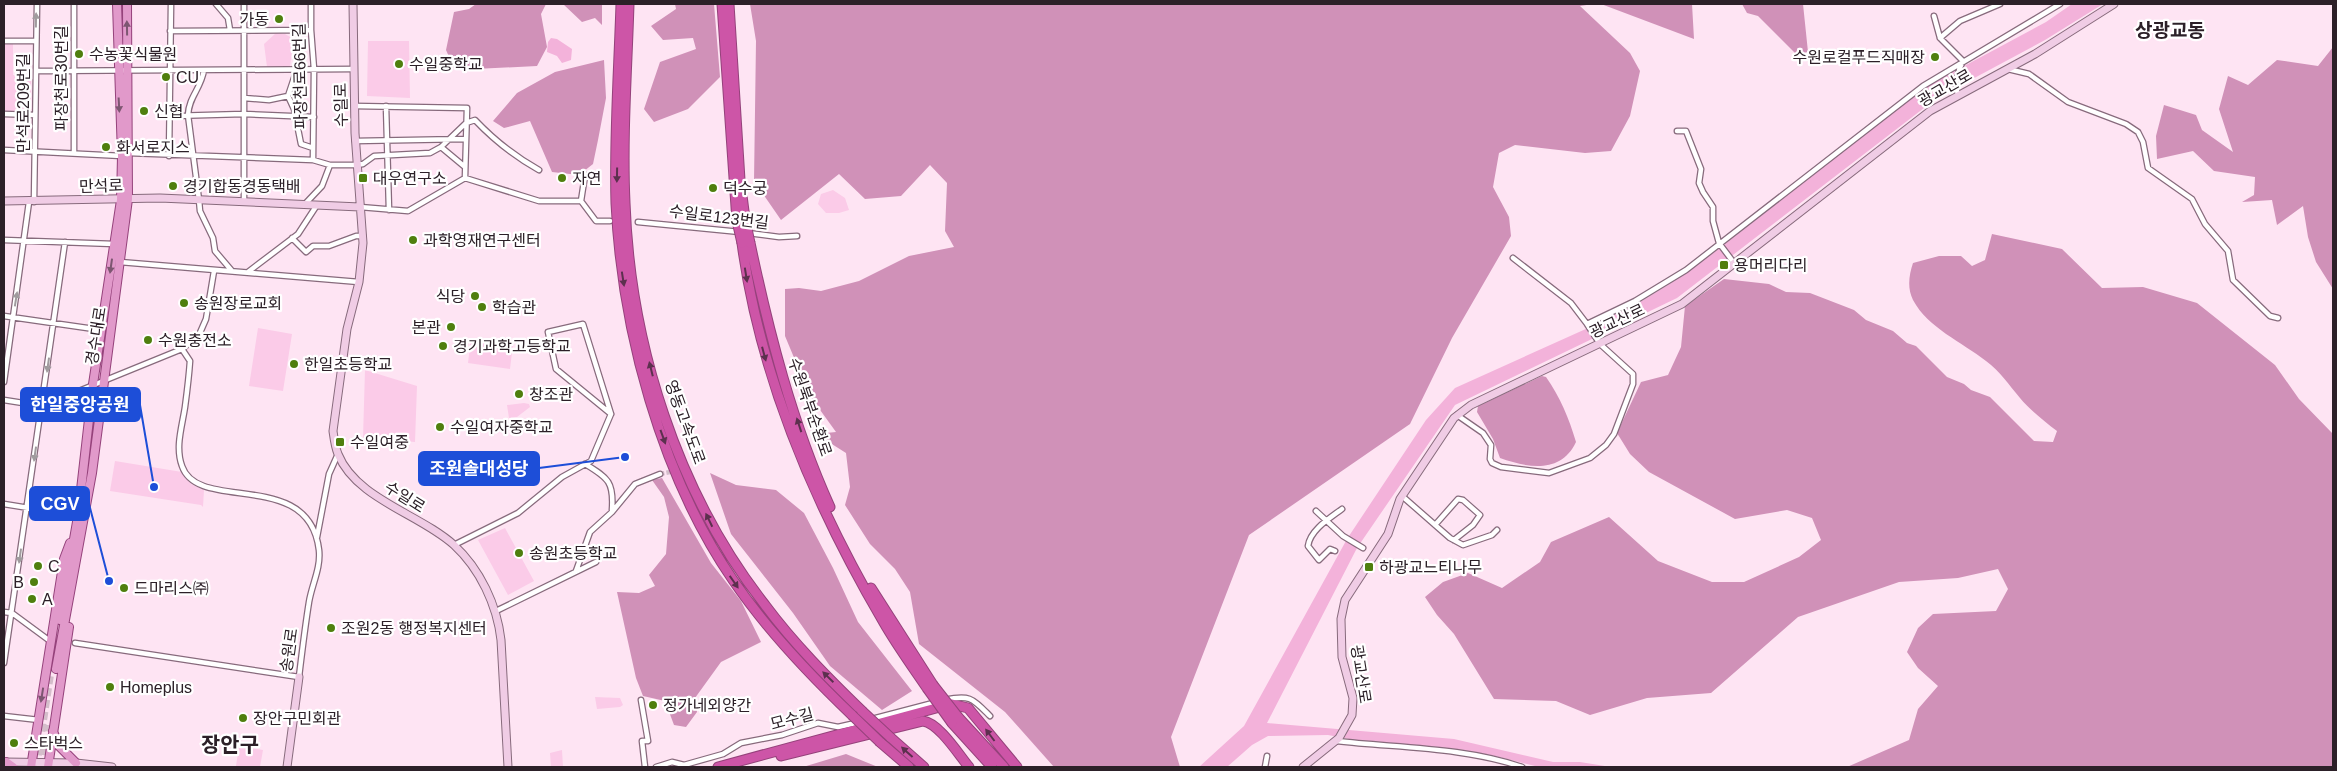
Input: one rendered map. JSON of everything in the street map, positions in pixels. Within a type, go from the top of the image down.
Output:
[{"type":"highway","name":"영동고속도로","points":[[621,4],[617,213],[621,263],[630,323],[650,400],[674,465],[702,531],[732,580],[758,615],[807,672],[909,767]]},
{"type":"highway","name":"영동고속도로","points":[[629,4],[625,208],[629,259],[640,324],[657,395],[683,464],[712,526],[764,605],[814,664],[862,712],[924,767]]},
{"type":"highway","name":"수원북부순환로","points":[[722,4],[741,220],[746,243],[756,326],[767,367],[801,456],[839,540],[884,623],[930,687],[992,767]]},
{"type":"highway","name":"수원북부순환로","points":[[729,4],[741,220]]},
{"type":"highway","points":[[718,767],[951,704],[968,708],[1017,767]]},
{"type":"highway","name":"수원북부순환로","points":[[955,720],[1004,767]]},
{"type":"highway","points":[[737,767],[923,721],[928,722],[939,731],[969,767]]},
{"type":"main road","name":"경수대로","points":[[117,4],[123,71]]},
{"type":"main road","name":"경수대로","points":[[124,200],[123,71],[127,4]]},
{"type":"main road","name":"경수대로","points":[[53,669],[96,438],[120,262],[120,227],[128,174],[125,173],[124,157]]},
{"type":"main road","name":"경수대로","points":[[79,531],[78,516],[93,384],[114,244],[120,227]]},
{"type":"main road","points":[[90,419],[93,420],[92,430],[96,438]]},
{"type":"main road","points":[[32,765],[64,559],[79,531]]},
{"type":"main road","points":[[48,765],[84,541],[79,531]]},
{"type":"main road","points":[[53,730],[58,746],[76,763]]},
{"type":"main road","points":[[5,762],[13,767]]},
{"type":"street","name":"만석로209번길","points":[[4,382],[5,364],[10,342],[24,241],[32,202],[36,115],[36,4]]},
{"type":"street","name":"파장천로30번길","points":[[74,4],[74,153]]},
{"type":"street","points":[[169,156],[171,4]]},
{"type":"street","points":[[216,4],[228,18],[230,30]]},
{"type":"street","points":[[244,4],[244,202]]},
{"type":"street","name":"파장천로66번길","points":[[311,4],[310,30],[314,69],[313,160]]},
{"type":"street","name":"수일로","points":[[353,4],[356,165],[363,236],[359,282],[347,329],[333,431],[338,454],[358,484],[454,544],[470,562],[496,611],[502,640],[508,767]]},
{"type":"street","points":[[1940,38],[1960,21],[2000,4]]},
{"type":"street","points":[[1588,324],[1631,304],[1666,283],[1698,261],[1923,86],[2060,4]]},
{"type":"street","name":"광교산로","points":[[1303,767],[1338,739],[1348,726],[1354,705],[1342,657],[1341,619],[1343,605],[1352,586],[1388,534],[1402,496],[1457,415],[1472,405],[1598,342],[1672,309],[1930,110],[1957,92],[2008,69],[2035,54],[2114,4]]},
{"type":"street","points":[[1934,16],[1940,38],[1963,61]]},
{"type":"street","points":[[170,31],[310,30]]},
{"type":"street","points":[[4,41],[36,41]]},
{"type":"street","points":[[1957,92],[1960,67],[1963,61]]},
{"type":"street","points":[[294,117],[294,110],[288,96],[297,69]]},
{"type":"street","points":[[36,71],[354,69]]},
{"type":"street","points":[[2008,69],[2029,74],[2068,102],[2134,129],[2143,142],[2145,158],[2151,171],[2192,199],[2205,224],[2228,251],[2233,280],[2270,316],[2278,318]]},
{"type":"street","points":[[204,70],[197,90],[189,103],[188,116],[195,157],[200,211],[213,238],[215,251],[232,271]]},
{"type":"street","points":[[244,98],[269,100],[288,96]]},
{"type":"street","points":[[354,106],[466,108],[465,178]]},
{"type":"street","points":[[386,106],[389,210]]},
{"type":"street","points":[[4,114],[36,115]]},
{"type":"street","points":[[171,116],[244,114],[314,117]]},
{"type":"street","name":"파장천로66번길","points":[[294,117],[301,144],[313,148]]},
{"type":"street","points":[[4,150],[124,157],[169,156],[313,160],[330,165],[356,165],[363,164],[374,156],[430,153],[441,147],[447,139],[466,123],[475,120],[488,135],[518,158],[539,170]]},
{"type":"street","points":[[1677,131],[1686,131],[1689,137],[1700,169],[1699,183],[1713,207],[1719,244],[1733,261]]},
{"type":"street","points":[[355,141],[466,139]]},
{"type":"street","points":[[441,147],[465,167]]},
{"type":"street","points":[[305,204],[322,186],[330,165]]},
{"type":"street","points":[[585,175],[581,201],[596,221],[610,221]]},
{"type":"street","points":[[360,207],[408,211],[465,178],[539,201],[581,201]]},
{"type":"street","name":"만석로","points":[[4,202],[199,200],[360,207]]},
{"type":"street","points":[[248,272],[292,238],[305,224],[317,205]]},
{"type":"street","name":"수일로123번길","points":[[638,222],[778,237],[797,236]]},
{"type":"street","points":[[292,238],[306,252],[313,246],[329,246],[356,236],[363,236]]},
{"type":"street","points":[[4,240],[114,244]]},
{"type":"street","points":[[4,663],[65,242]]},
{"type":"street","points":[[1457,415],[1483,433],[1491,445],[1490,459],[1492,463],[1501,467],[1543,474],[1569,467],[1590,458],[1611,439],[1633,384],[1633,374],[1598,342],[1588,324],[1571,303],[1513,258]]},
{"type":"street","points":[[120,262],[359,282]]},
{"type":"street","points":[[4,400],[42,406],[182,349],[199,335],[206,319],[214,271]]},
{"type":"street","points":[[4,316],[102,330]]},
{"type":"street","points":[[454,544],[518,513],[562,477],[591,461],[611,414],[583,324],[548,332],[556,369],[611,414]]},
{"type":"street","points":[[4,341],[10,342]]},
{"type":"street","points":[[182,349],[190,361],[178,453],[183,469],[194,483],[207,489],[282,500],[307,519],[316,538]]},
{"type":"street","points":[[316,538],[329,474],[338,454]]},
{"type":"street","points":[[585,464],[596,470],[611,486],[613,494],[612,512]]},
{"type":"street","points":[[576,571],[590,532],[612,512],[635,484],[660,474]]},
{"type":"street","points":[[1402,496],[1454,540],[1463,545],[1492,535],[1497,530]]},
{"type":"street","points":[[1436,525],[1460,499],[1480,515],[1473,525],[1454,540]]},
{"type":"street","points":[[4,504],[78,516]]},
{"type":"street","points":[[1336,551],[1330,549],[1319,560],[1308,546],[1312,535],[1342,509]]},
{"type":"street","points":[[1316,511],[1345,537],[1361,547]]},
{"type":"street","name":"송원로","points":[[287,767],[309,602],[318,568],[316,538]]},
{"type":"street","points":[[496,611],[596,562]]},
{"type":"street","points":[[4,612],[12,614],[50,641]]},
{"type":"street","points":[[75,643],[298,677]]},
{"type":"street","name":"모수길","points":[[656,767],[672,762],[684,765],[723,754],[741,743],[782,735],[818,723],[838,727],[844,726],[953,698],[967,697],[973,699],[990,716]]},
{"type":"street","points":[[641,700],[648,741],[642,741],[645,767]]},
{"type":"street","points":[[4,716],[39,720]]},
{"type":"street","points":[[1338,739],[1467,755],[1504,761],[1522,767]]},
{"type":"street","points":[[1265,767],[1267,756]]},
{"type":"street","points":[[5,762],[32,765],[76,763],[112,767]]},
{"type":"shaded area","points":[[476,4],[546,4],[541,14],[547,47],[537,66],[455,70],[446,50],[454,12],[469,9]]},
{"type":"shaded area","points":[[563,4],[602,4],[602,25],[595,18],[582,22]]},
{"type":"shaded area","points":[[675,4],[714,4],[720,77],[688,109],[654,122],[644,109],[660,62],[696,49],[693,38],[663,40],[651,26],[676,9]]},
{"type":"shaded area","points":[[750,4],[1593,4],[1580,6],[1630,53],[1640,71],[1630,116],[1611,151],[1585,153],[1515,145],[1499,153],[1493,187],[1509,217],[1511,236],[1452,338],[1410,424],[1249,535],[1171,737],[1180,767],[1054,767],[1005,712],[919,644],[910,592],[895,569],[870,544],[845,505],[850,487],[846,453],[816,434],[836,432],[810,396],[785,336],[785,289],[799,288],[821,291],[859,281],[909,256],[954,247],[945,231],[947,183],[930,165],[901,196],[865,199],[839,174],[781,220],[754,181],[756,41]]},
{"type":"shaded area","points":[[1601,4],[1692,4],[1694,39]]},
{"type":"shaded area","points":[[1742,4],[1803,4],[1808,52],[1796,54],[1758,16],[1747,13]]},
{"type":"shaded area","points":[[2072,4],[2103,4],[2045,40],[1937,98],[1677,298],[1455,405],[1357,548],[1267,723],[1454,739],[1553,762],[1580,762],[1611,767],[1539,767],[1491,755],[1438,747],[1360,741],[1328,735],[1268,736],[1252,745],[1227,767],[1199,767],[1244,726],[1347,539],[1426,420],[1455,388],[1588,328],[1635,305],[1668,285],[1712,254],[1927,86],[2046,22]]},
{"type":"shaded area","points":[[276,33],[285,34],[304,45],[301,52],[292,49],[290,67],[267,67],[264,44]]},
{"type":"shaded area","points":[[551,38],[557,39],[572,49],[571,60],[562,63],[557,56],[547,52],[548,42]]},
{"type":"shaded area","points":[[368,41],[409,41],[410,98],[367,96]]},
{"type":"shaded area","points":[[4,43],[13,43],[13,75],[31,76],[31,111],[4,111]]},
{"type":"shaded area","points":[[2333,47],[2333,289],[2316,262],[2308,237],[2303,206],[2277,225],[2272,200],[2242,202],[2254,195],[2255,177],[2214,171],[2193,151],[2157,159],[2156,136],[2164,105],[2196,115],[2202,130],[2233,152],[2219,109],[2228,76],[2248,85],[2277,60],[2318,66]]},
{"type":"shaded area","points":[[604,60],[606,98],[593,164],[579,175],[552,172],[530,121],[504,128],[493,121],[517,93],[555,72]]},
{"type":"shaded area","points":[[833,190],[845,198],[849,210],[839,213],[826,213],[818,204],[821,194]]},
{"type":"shaded area","points":[[1992,234],[2062,249],[2102,288],[2143,287],[2197,303],[2275,365],[2299,399],[2333,434],[2333,767],[1847,767],[1909,740],[1918,709],[1938,686],[1918,668],[1907,652],[1918,628],[1933,614],[1996,611],[2008,589],[1998,569],[1958,578],[1899,582],[1798,617],[1711,693],[1647,698],[1590,715],[1556,701],[1494,699],[1454,634],[1437,615],[1425,597],[1443,582],[1468,573],[1502,588],[1540,562],[1551,542],[1609,517],[1658,561],[1712,582],[1744,582],[1799,557],[1821,540],[1812,518],[1787,510],[1735,519],[1649,472],[1630,454],[1617,433],[1641,382],[1668,375],[1681,347],[1685,306],[1724,279],[1769,284],[1786,292],[1810,293],[1854,310],[1866,320],[1893,331],[1907,343],[1916,346],[1947,377],[1964,384],[1971,390],[1990,397],[2034,441],[2053,442],[2057,431],[2028,407],[1991,365],[1927,319],[1919,310],[1911,295],[1909,282],[1913,263],[1939,256],[1961,256],[1972,266],[1985,260]]},
{"type":"shaded area","points":[[258,328],[292,334],[283,391],[249,386]]},
{"type":"shaded area","points":[[471,338],[513,344],[510,369],[468,363]]},
{"type":"shaded area","points":[[365,370],[417,386],[415,442],[363,438]]},
{"type":"shaded area","points":[[1542,376],[1546,377],[1560,400],[1576,442],[1570,452],[1553,464],[1532,466],[1500,458],[1493,439],[1477,412],[1478,406]]},
{"type":"shaded area","points":[[529,404],[530,407],[517,417],[509,418],[507,405]]},
{"type":"shaded area","points":[[115,461],[182,472],[191,484],[204,490],[203,507],[201,505],[110,491]]},
{"type":"shaded area","points":[[710,473],[736,485],[776,490],[804,513],[833,568],[858,622],[912,691],[882,710],[830,666],[793,613],[731,534]]},
{"type":"shaded area","points":[[662,478],[711,563],[741,601],[761,642],[721,662],[695,698],[697,712],[686,727],[674,725],[665,701],[643,696],[636,678],[617,592],[639,593],[655,586],[649,575],[666,554],[669,517],[664,497],[652,480]]},
{"type":"shaded area","points":[[505,528],[534,581],[508,595],[478,540]]},
{"type":"shaded area","points":[[595,697],[620,698],[623,705],[620,707],[597,709]]},
{"type":"shaded area","points":[[239,746],[263,750],[260,767],[236,766]]},
{"type":"shaded area","points":[[562,750],[563,767],[551,767],[550,753]]},
{"type":"shaded area","points":[[846,754],[878,767],[803,767]]},
{"type":"tunnel","points":[[660,474],[675,471]]},
{"type":"tunnel","points":[[36,767],[51,668]]},
{"type":"tunnel","points":[[42,767],[48,725]]},
{"type":"place","name":"가동","points":[[279,19]]},
{"type":"place","name":"수농꽃식물원","points":[[79,54]]},
{"type":"place","name":"수원로컬푸드직매장","points":[[1935,57]]},
{"type":"place","name":"수일중학교","points":[[399,64]]},
{"type":"place","name":"CU","points":[[166,77]]},
{"type":"place","name":"신협","points":[[144,111]]},
{"type":"place","name":"화서로지스","points":[[106,147]]},
{"type":"place","name":"대우연구소","points":[[363,178]]},
{"type":"place","name":"자연","points":[[562,178]]},
{"type":"place","name":"경기합동경동택배","points":[[173,186]]},
{"type":"place","name":"덕수궁","points":[[713,188]]},
{"type":"place","name":"과학영재연구센터","points":[[413,240]]},
{"type":"place","name":"용머리다리","points":[[1724,265]]},
{"type":"place","name":"식당","points":[[475,296]]},
{"type":"place","name":"송원장로교회","points":[[184,303]]},
{"type":"place","name":"학습관","points":[[482,307]]},
{"type":"place","name":"본관","points":[[451,327]]},
{"type":"place","name":"수원충전소","points":[[148,340]]},
{"type":"place","name":"경기과학고등학교","points":[[443,346]]},
{"type":"place","name":"한일초등학교","points":[[294,364]]},
{"type":"place","name":"창조관","points":[[519,394]]},
{"type":"place","name":"수일여자중학교","points":[[440,427]]},
{"type":"place","name":"수일여중","points":[[340,442]]},
{"type":"place","name":"조원솔대성당","points":[[625,457]]},
{"type":"place","name":"한일중앙공원","points":[[154,487]]},
{"type":"place","name":"송원초등학교","points":[[519,553]]},
{"type":"place","name":"C","points":[[38,566]]},
{"type":"place","name":"하광교느티나무","points":[[1369,567]]},
{"type":"place","name":"CGV","points":[[109,581]]},
{"type":"place","name":"B","points":[[34,582]]},
{"type":"place","name":"드마리스㈜","points":[[124,588]]},
{"type":"place","name":"A","points":[[32,599]]},
{"type":"place","name":"조원2동 행정복지센터","points":[[331,628]]},
{"type":"place","name":"Homeplus","points":[[110,687]]},
{"type":"place","name":"정가네외양간","points":[[653,705]]},
{"type":"place","name":"장안구민회관","points":[[243,718]]},
{"type":"place","name":"스타벅스","points":[[14,743]]},
{"type":"district","name":"상광교동","points":[[2170,30]]},
{"type":"district","name":"장안구","points":[[230,744]]}]
